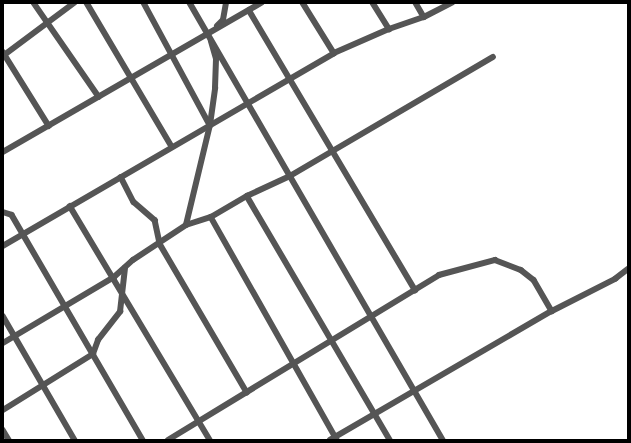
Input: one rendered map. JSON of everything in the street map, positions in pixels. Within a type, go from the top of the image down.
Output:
[{"type":"street","points":[[34,3],[99,97]]},
{"type":"street","points":[[49,126],[4,54],[74,3]]},
{"type":"street","points":[[87,3],[172,147]]},
{"type":"street","points":[[144,3],[210,125]]},
{"type":"street","points":[[190,3],[443,440]]},
{"type":"street","points":[[208,34],[223,20],[226,3]]},
{"type":"street","points":[[3,152],[261,3]]},
{"type":"street","points":[[304,3],[334,53]]},
{"type":"street","points":[[374,3],[389,29]]},
{"type":"street","points":[[416,3],[424,17]]},
{"type":"street","points":[[3,246],[334,53],[389,29],[424,17],[452,3]]},
{"type":"street","points":[[249,10],[415,290]]},
{"type":"street","points":[[186,225],[210,125],[215,88],[216,59],[208,34]]},
{"type":"street","points":[[3,343],[114,278],[133,260],[160,244],[186,225],[211,217],[247,196],[290,176],[493,57]]},
{"type":"street","points":[[121,177],[134,202],[155,220],[160,244],[247,392]]},
{"type":"street","points":[[247,196],[390,440]]},
{"type":"street","points":[[70,206],[210,440]]},
{"type":"street","points":[[3,212],[12,215],[143,440]]},
{"type":"street","points":[[211,217],[294,364],[334,439],[552,311],[615,279],[628,269]]},
{"type":"street","points":[[168,440],[439,275],[495,260],[521,270],[534,280],[552,311]]},
{"type":"street","points":[[3,410],[93,354],[98,340],[120,312],[125,268]]},
{"type":"street","points":[[3,316],[75,440]]},
{"type":"street","points":[[3,430],[9,440]]}]
